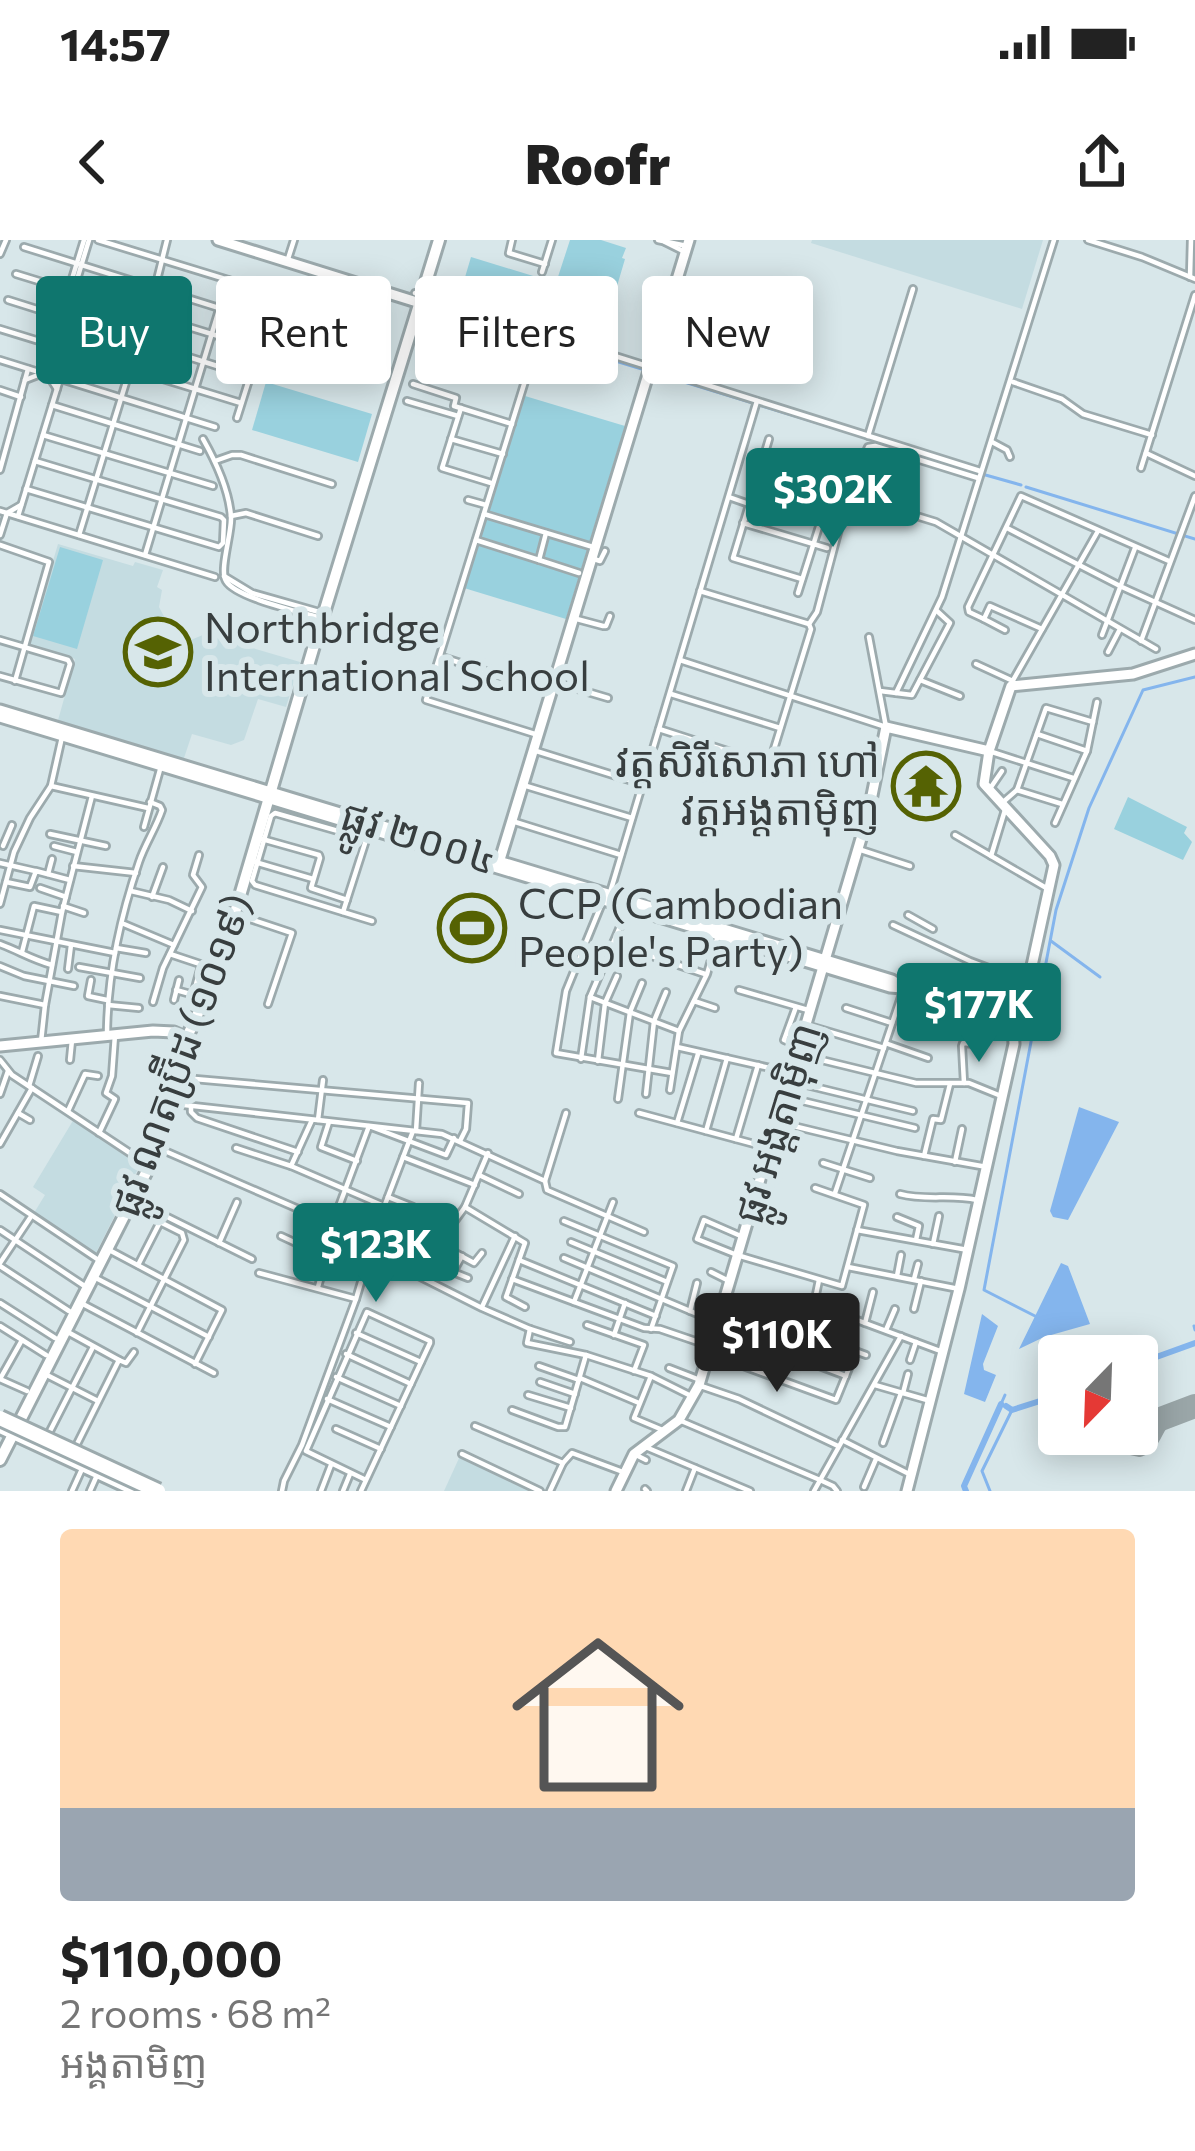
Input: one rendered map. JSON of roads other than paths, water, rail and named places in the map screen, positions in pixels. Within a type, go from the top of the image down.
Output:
[{"type":"highway","points":[[6,1423],[146,1491]]},
{"type":"highway","points":[[6,1423],[158,1491]]},
{"type":"main road","points":[[424,276],[435,240]]},
{"type":"main road","points":[[268,794],[415,308]]},
{"type":"main road","points":[[390,396],[399,380],[415,311]]},
{"type":"main road","name":"ផ្លូវ ណតប្រ៊ីដ (១០១៩)","points":[[6,1423],[44,1373],[131,1198],[152,1145],[160,1060],[182,1036],[212,986],[261,838],[268,794]]},
{"type":"main road","name":"ផ្លូវ ណតប្រ៊ីដ (១០១៩)","points":[[75,1307],[158,1148],[182,1036],[268,794]]},
{"type":"main road","name":"ផ្លូវ ណតប្រ៊ីដ (១០១៩)","points":[[6,1423],[61,1335]]},
{"type":"main road","points":[[6,1423],[48,1436],[83,1466],[136,1491]]},
{"type":"main road","points":[[0,1445],[6,1423]]},
{"type":"main road","points":[[6,1423],[168,1491]]},
{"type":"main road","points":[[0,1460],[6,1423]]},
{"type":"street","points":[[0,254],[6,240]]},
{"type":"street","points":[[75,276],[86,240]]},
{"type":"street","points":[[98,240],[217,276]]},
{"type":"street","points":[[158,276],[169,240]]},
{"type":"street","points":[[218,240],[415,297]]},
{"type":"street","points":[[287,262],[293,240]]},
{"type":"street","points":[[512,240],[509,253],[545,264]]},
{"type":"street","points":[[542,272],[552,240]]},
{"type":"street","points":[[896,693],[936,610],[1054,240]]},
{"type":"street","points":[[1088,240],[1193,278],[1191,240]]},
{"type":"street","points":[[661,241],[687,246],[678,276]]},
{"type":"street","points":[[24,248],[117,276]]},
{"type":"street","points":[[16,274],[36,280]]},
{"type":"street","points":[[868,436],[913,289]]},
{"type":"street","points":[[1141,468],[1195,295]]},
{"type":"street","points":[[8,300],[36,309]]},
{"type":"street","points":[[145,555],[216,319]]},
{"type":"street","points":[[192,327],[216,334]]},
{"type":"street","points":[[0,329],[36,340]]},
{"type":"street","points":[[192,358],[216,366]]},
{"type":"street","points":[[0,360],[36,371]]},
{"type":"street","points":[[0,470],[28,368]]},
{"type":"street","points":[[25,380],[36,377]]},
{"type":"street","points":[[1011,381],[1062,399],[1083,414],[1152,435]]},
{"type":"street","points":[[53,384],[57,389]]},
{"type":"street","points":[[18,516],[58,384]]},
{"type":"street","points":[[76,384],[215,427]]},
{"type":"street","points":[[79,535],[125,384]]},
{"type":"street","points":[[179,384],[242,403]]},
{"type":"street","points":[[237,418],[248,384]]},
{"type":"street","points":[[524,384],[426,700],[538,735]]},
{"type":"street","points":[[499,865],[644,384]]},
{"type":"street","points":[[693,384],[979,474]]},
{"type":"street","points":[[493,484],[442,468],[451,439],[456,411],[456,398],[415,385],[409,401],[456,411],[512,424]]},
{"type":"street","points":[[0,390],[21,397]]},
{"type":"street","points":[[672,1073],[560,1055],[556,1050],[566,991],[636,814],[757,404]]},
{"type":"street","points":[[52,405],[200,452]]},
{"type":"street","points":[[0,419],[13,424]]},
{"type":"street","points":[[43,435],[213,486]]},
{"type":"street","points":[[203,439],[215,460],[231,516],[224,576],[251,592],[320,615]]},
{"type":"street","points":[[451,439],[502,454]]},
{"type":"street","points":[[769,439],[733,558],[802,579]]},
{"type":"street","points":[[991,441],[1010,457]]},
{"type":"street","points":[[659,729],[768,764],[848,496],[868,447],[979,474]]},
{"type":"street","points":[[1146,453],[1195,476]]},
{"type":"street","points":[[215,460],[241,455],[332,484]]},
{"type":"street","points":[[26,489],[219,547],[223,543],[221,517],[34,461]]},
{"type":"street","points":[[754,488],[824,510]]},
{"type":"street","points":[[798,593],[829,495]]},
{"type":"street","points":[[848,496],[936,522],[1156,649]]},
{"type":"street","points":[[1005,630],[968,609],[1021,496],[1169,561]]},
{"type":"street","points":[[1142,641],[1195,496]]},
{"type":"street","points":[[728,498],[749,505]]},
{"type":"street","points":[[468,500],[597,552]]},
{"type":"street","points":[[1,511],[21,505]]},
{"type":"street","points":[[1,511],[215,577]]},
{"type":"street","points":[[0,535],[1,511]]},
{"type":"street","points":[[231,516],[246,513],[318,536]]},
{"type":"street","points":[[743,523],[827,548]]},
{"type":"street","points":[[1007,528],[1195,620]]},
{"type":"street","points":[[908,1491],[980,1200],[1014,1044],[1013,1026],[1019,1022],[1053,861],[984,784],[989,751],[1012,683],[1098,531]]},
{"type":"street","points":[[539,560],[546,532]]},
{"type":"street","points":[[476,540],[579,573]]},
{"type":"street","points":[[0,545],[49,562],[15,681]]},
{"type":"street","points":[[1102,635],[1135,548]]},
{"type":"street","points":[[700,591],[809,625]]},
{"type":"street","points":[[983,619],[991,606],[1042,628]]},
{"type":"street","points":[[880,691],[912,695],[950,623],[936,610]]},
{"type":"street","points":[[574,618],[606,626],[610,616]]},
{"type":"street","points":[[1108,652],[1120,629]]},
{"type":"street","points":[[868,637],[886,727]]},
{"type":"street","points":[[0,640],[70,662],[61,693],[0,676]]},
{"type":"street","points":[[976,664],[1012,683],[1132,674],[1195,654]]},
{"type":"street","points":[[440,657],[608,698]]},
{"type":"street","points":[[680,660],[886,727],[989,751],[1073,778]]},
{"type":"street","points":[[920,680],[960,696]]},
{"type":"street","points":[[670,693],[780,728]]},
{"type":"street","points":[[1055,823],[1087,751],[1096,702]]},
{"type":"street","points":[[991,856],[1004,805],[1017,790],[1047,708],[1093,722]]},
{"type":"street","name":"ផ្លូវ ២០០៤","points":[[0,714],[268,794],[369,830],[824,964]]},
{"type":"street","name":"ផ្លូវ ២០០៤","points":[[22,720],[161,766],[268,794]]},
{"type":"street","name":"ផ្លូវ អង្តតាម៉ិញ","points":[[619,1490],[623,1472],[639,1450],[679,1420],[699,1383],[868,815],[886,727]]},
{"type":"street","points":[[1037,734],[1087,751]]},
{"type":"street","points":[[0,904],[9,866],[30,818],[51,786],[63,736]]},
{"type":"street","points":[[533,750],[643,784]]},
{"type":"street","points":[[143,827],[161,766]]},
{"type":"street","points":[[989,790],[1002,771]]},
{"type":"street","points":[[523,785],[636,814]]},
{"type":"street","points":[[51,786],[162,810],[136,873],[116,950],[107,1003],[112,1076],[106,1093],[115,1099],[99,1134]]},
{"type":"street","points":[[1017,790],[1062,804]]},
{"type":"street","points":[[41,1042],[56,942],[92,796]]},
{"type":"street","points":[[637,802],[646,805]]},
{"type":"street","points":[[344,911],[369,830],[271,816],[261,838],[319,855],[311,886],[347,900]]},
{"type":"street","points":[[512,821],[621,855]]},
{"type":"street","points":[[3,846],[10,828],[23,837]]},
{"type":"street","points":[[628,833],[638,836]]},
{"type":"street","points":[[50,834],[106,846]]},
{"type":"street","points":[[955,835],[1048,890]]},
{"type":"street","points":[[54,846],[76,852]]},
{"type":"street","points":[[858,849],[910,866]]},
{"type":"street","points":[[153,1002],[202,887],[193,875],[199,855]]},
{"type":"street","points":[[48,874],[52,859]]},
{"type":"street","points":[[313,879],[254,862],[255,886],[372,922]]},
{"type":"street","points":[[0,863],[70,880]]},
{"type":"street","points":[[73,866],[136,873]]},
{"type":"street","points":[[152,898],[163,867]]},
{"type":"street","points":[[19,885],[24,868]]},
{"type":"street","points":[[6,882],[30,887],[36,871]]},
{"type":"street","points":[[40,888],[66,896]]},
{"type":"street","points":[[131,891],[192,910]]},
{"type":"street","name":"ផ្លូវ ២០០៤","points":[[606,897],[718,935],[892,980],[904,988],[998,1016],[1013,1026]]},
{"type":"street","points":[[22,952],[34,906],[84,913]]},
{"type":"street","points":[[581,1059],[590,997],[628,908]]},
{"type":"street","points":[[235,914],[292,933],[268,1004]]},
{"type":"street","points":[[908,915],[931,928],[922,939]]},
{"type":"street","points":[[122,922],[174,945]]},
{"type":"street","points":[[893,926],[1028,983]]},
{"type":"street","points":[[0,930],[71,945],[146,952]]},
{"type":"street","points":[[670,1090],[679,1030],[706,974],[718,935]]},
{"type":"street","points":[[613,943],[706,974]]},
{"type":"street","points":[[0,944],[52,964]]},
{"type":"street","points":[[68,969],[71,945]]},
{"type":"street","points":[[170,954],[207,966]]},
{"type":"street","points":[[0,966],[74,986]]},
{"type":"street","points":[[79,967],[140,978]]},
{"type":"street","points":[[598,1061],[605,1003],[617,976]]},
{"type":"street","points":[[91,980],[89,998],[139,1008]]},
{"type":"street","points":[[174,1000],[179,980]]},
{"type":"street","points":[[618,1099],[630,1012],[642,983]]},
{"type":"street","points":[[835,1195],[904,988]]},
{"type":"street","points":[[176,990],[196,996]]},
{"type":"street","points":[[739,991],[810,1010]]},
{"type":"street","points":[[646,1094],[654,1021],[666,992]]},
{"type":"street","points":[[0,996],[45,1005]]},
{"type":"street","points":[[590,997],[679,1030]]},
{"type":"street","points":[[694,1001],[715,1008]]},
{"type":"street","points":[[796,1006],[784,1040],[798,1050],[875,1074],[916,1083],[964,1083],[1003,1096]]},
{"type":"street","points":[[846,1008],[892,1023]]},
{"type":"street","points":[[806,1025],[928,1058]]},
{"type":"street","points":[[0,1046],[153,1031],[182,1036]]},
{"type":"street","points":[[70,1060],[72,1040]]},
{"type":"street","points":[[964,1083],[960,1041],[974,1044]]},
{"type":"street","points":[[676,1047],[758,1065],[913,1111]]},
{"type":"street","points":[[159,1049],[160,1060]]},
{"type":"street","points":[[677,1123],[698,1052]]},
{"type":"street","points":[[0,1144],[30,1087],[38,1056]]},
{"type":"street","points":[[706,1131],[727,1058]]},
{"type":"street","points":[[0,1060],[30,1087],[145,1163]]},
{"type":"street","points":[[736,1139],[758,1065]]},
{"type":"street","points":[[0,1094],[8,1071]]},
{"type":"street","points":[[68,1112],[85,1074],[98,1076]]},
{"type":"street","points":[[172,1077],[468,1103],[466,1129],[446,1155],[369,1126]]},
{"type":"street","points":[[291,1166],[315,1120],[323,1080]]},
{"type":"street","points":[[282,1491],[414,1131],[419,1084]]},
{"type":"street","points":[[925,1156],[933,1120],[940,1120],[950,1084]]},
{"type":"street","points":[[784,1096],[915,1128]]},
{"type":"street","points":[[166,1103],[442,1134],[545,1181]]},
{"type":"street","points":[[191,1106],[196,1118],[298,1152]]},
{"type":"street","points":[[18,1113],[30,1120]]},
{"type":"street","points":[[566,1113],[545,1181],[547,1190],[644,1232]]},
{"type":"street","points":[[639,1113],[769,1148]]},
{"type":"street","points":[[329,1122],[320,1146],[356,1160]]},
{"type":"street","points":[[777,1122],[853,1142],[987,1167]]},
{"type":"street","points":[[318,1287],[369,1126]]},
{"type":"street","points":[[956,1162],[962,1129]]},
{"type":"street","points":[[158,1148],[373,1242]]},
{"type":"street","points":[[236,1148],[384,1206]]},
{"type":"street","points":[[416,1274],[465,1207],[488,1153]]},
{"type":"street","points":[[403,1156],[475,1186]]},
{"type":"street","points":[[823,1163],[870,1178]]},
{"type":"street","points":[[479,1174],[519,1194]]},
{"type":"street","points":[[742,1237],[704,1220],[697,1240],[842,1286],[864,1205],[815,1188]]},
{"type":"street","points":[[900,1194],[980,1200]]},
{"type":"street","points":[[0,1195],[97,1259]]},
{"type":"street","points":[[388,1197],[413,1207]]},
{"type":"street","points":[[131,1198],[252,1259]]},
{"type":"street","points":[[220,1243],[237,1202]]},
{"type":"street","points":[[574,1303],[613,1202]]},
{"type":"street","points":[[465,1207],[525,1243],[506,1298],[525,1307]]},
{"type":"street","points":[[31,1215],[0,1264],[75,1307],[214,1373]]},
{"type":"street","points":[[381,1215],[421,1231]]},
{"type":"street","points":[[933,1244],[939,1216]]},
{"type":"street","points":[[138,1265],[162,1217]]},
{"type":"street","points":[[136,1333],[184,1236],[162,1217]]},
{"type":"street","points":[[897,1217],[919,1226],[916,1240]]},
{"type":"street","points":[[281,1236],[307,1248],[320,1220]]},
{"type":"street","points":[[564,1221],[672,1264],[651,1329]]},
{"type":"street","points":[[0,1230],[83,1285]]},
{"type":"street","points":[[857,1230],[968,1250]]},
{"type":"street","points":[[482,1308],[515,1236]]},
{"type":"street","points":[[571,1242],[668,1282]]},
{"type":"street","points":[[437,1244],[473,1262],[482,1253]]},
{"type":"street","points":[[109,1249],[222,1310],[195,1364]]},
{"type":"street","points":[[370,1252],[482,1308],[570,1342]]},
{"type":"street","points":[[897,1276],[902,1255]]},
{"type":"street","points":[[462,1256],[453,1272],[468,1278]]},
{"type":"street","points":[[564,1258],[846,1376]]},
{"type":"street","points":[[519,1261],[656,1316]]},
{"type":"street","points":[[346,1272],[352,1262],[368,1265]]},
{"type":"street","points":[[914,1309],[918,1264]]},
{"type":"street","points":[[848,1268],[959,1288]]},
{"type":"street","points":[[711,1272],[730,1280]]},
{"type":"street","points":[[259,1273],[356,1299]]},
{"type":"street","points":[[94,1277],[209,1337]]},
{"type":"street","points":[[512,1280],[660,1329],[836,1400],[856,1351]]},
{"type":"street","points":[[820,1280],[814,1304],[943,1352]]},
{"type":"street","points":[[690,1310],[698,1283]]},
{"type":"street","points":[[865,1323],[873,1292]]},
{"type":"street","points":[[723,1302],[866,1355]]},
{"type":"street","points":[[0,1303],[126,1363],[134,1352]]},
{"type":"street","points":[[614,1335],[626,1303]]},
{"type":"street","points":[[886,1330],[895,1309]]},
{"type":"street","points":[[361,1491],[430,1343],[365,1312],[306,1451],[366,1480]]},
{"type":"street","points":[[587,1325],[644,1346],[634,1371]]},
{"type":"street","points":[[0,1326],[46,1355]]},
{"type":"street","points":[[530,1329],[527,1343],[586,1355],[650,1376],[693,1397]]},
{"type":"street","points":[[779,1378],[796,1329]]},
{"type":"street","points":[[356,1333],[421,1363]]},
{"type":"street","points":[[814,1491],[901,1336]]},
{"type":"street","points":[[22,1340],[0,1379],[27,1391]]},
{"type":"street","points":[[910,1360],[916,1342]]},
{"type":"street","points":[[48,1436],[93,1346]]},
{"type":"street","points":[[346,1354],[411,1384]]},
{"type":"street","points":[[512,1410],[565,1427],[586,1355]]},
{"type":"street","points":[[72,1454],[119,1360]]},
{"type":"street","points":[[539,1366],[639,1403]]},
{"type":"street","points":[[669,1368],[911,1475]]},
{"type":"street","points":[[44,1373],[98,1401]]},
{"type":"street","points":[[883,1443],[908,1374]]},
{"type":"street","points":[[650,1376],[634,1418],[666,1431]]},
{"type":"street","points":[[336,1377],[401,1406]]},
{"type":"street","points":[[540,1382],[575,1394]]},
{"type":"street","points":[[875,1384],[930,1401]]},
{"type":"street","points":[[528,1395],[571,1408]]},
{"type":"street","points":[[327,1399],[391,1427]]},
{"type":"street","points":[[679,1420],[837,1491]]},
{"type":"street","points":[[475,1426],[563,1463]]},
{"type":"street","points":[[336,1429],[381,1449]]},
{"type":"street","points":[[639,1450],[646,1460]]},
{"type":"street","points":[[639,1450],[748,1491]]},
{"type":"street","points":[[550,1491],[573,1453],[623,1472]]},
{"type":"street","points":[[462,1454],[540,1491]]},
{"type":"street","points":[[864,1487],[877,1457]]},
{"type":"street","points":[[321,1491],[331,1465]]},
{"type":"street","points":[[72,1491],[83,1466]]},
{"type":"street","points":[[686,1491],[695,1468]]},
{"type":"street","points":[[90,1491],[98,1473]]},
{"type":"street","points":[[343,1491],[351,1473]]},
{"type":"street","points":[[720,1491],[724,1480]]},
{"type":"water","points":[[1079,1107],[1119,1122],[1068,1220],[1053,1217],[1050,1211]]},
{"type":"water","points":[[1061,1263],[1068,1266],[1090,1324],[1038,1335],[1038,1340],[1019,1349]]},
{"type":"water","points":[[982,1314],[998,1326],[983,1364],[984,1370],[996,1375],[985,1402],[964,1394]]},
{"type":"waterway","points":[[618,362],[939,460]]},
{"type":"waterway","points":[[982,474],[1021,485]]},
{"type":"waterway","points":[[1026,487],[1195,539]]},
{"type":"waterway","points":[[1035,1316],[984,1290],[1056,910],[1089,808],[1143,690],[1195,677]]},
{"type":"waterway","points":[[1051,941],[1100,977]]},
{"type":"waterway","points":[[1194,1326],[1195,1330]]},
{"type":"waterway","points":[[1158,1356],[1195,1343]]},
{"type":"waterway","points":[[1001,1404],[1005,1395]]},
{"type":"waterway","points":[[1006,1406],[1012,1410],[1038,1402]]},
{"type":"waterway","points":[[966,1491],[964,1486],[1001,1404]]},
{"type":"waterway","points":[[990,1491],[982,1471],[1012,1410]]},
{"type":"place","name":"Northbridge International School","points":[[158,652]]},
{"type":"place","name":"វត្តសិរីសោភា ហៅ វត្តអង្តតាម៉ិញ","points":[[926,786]]},
{"type":"place","name":"CCP (Cambodian People's Party)","points":[[472,928]]}]
